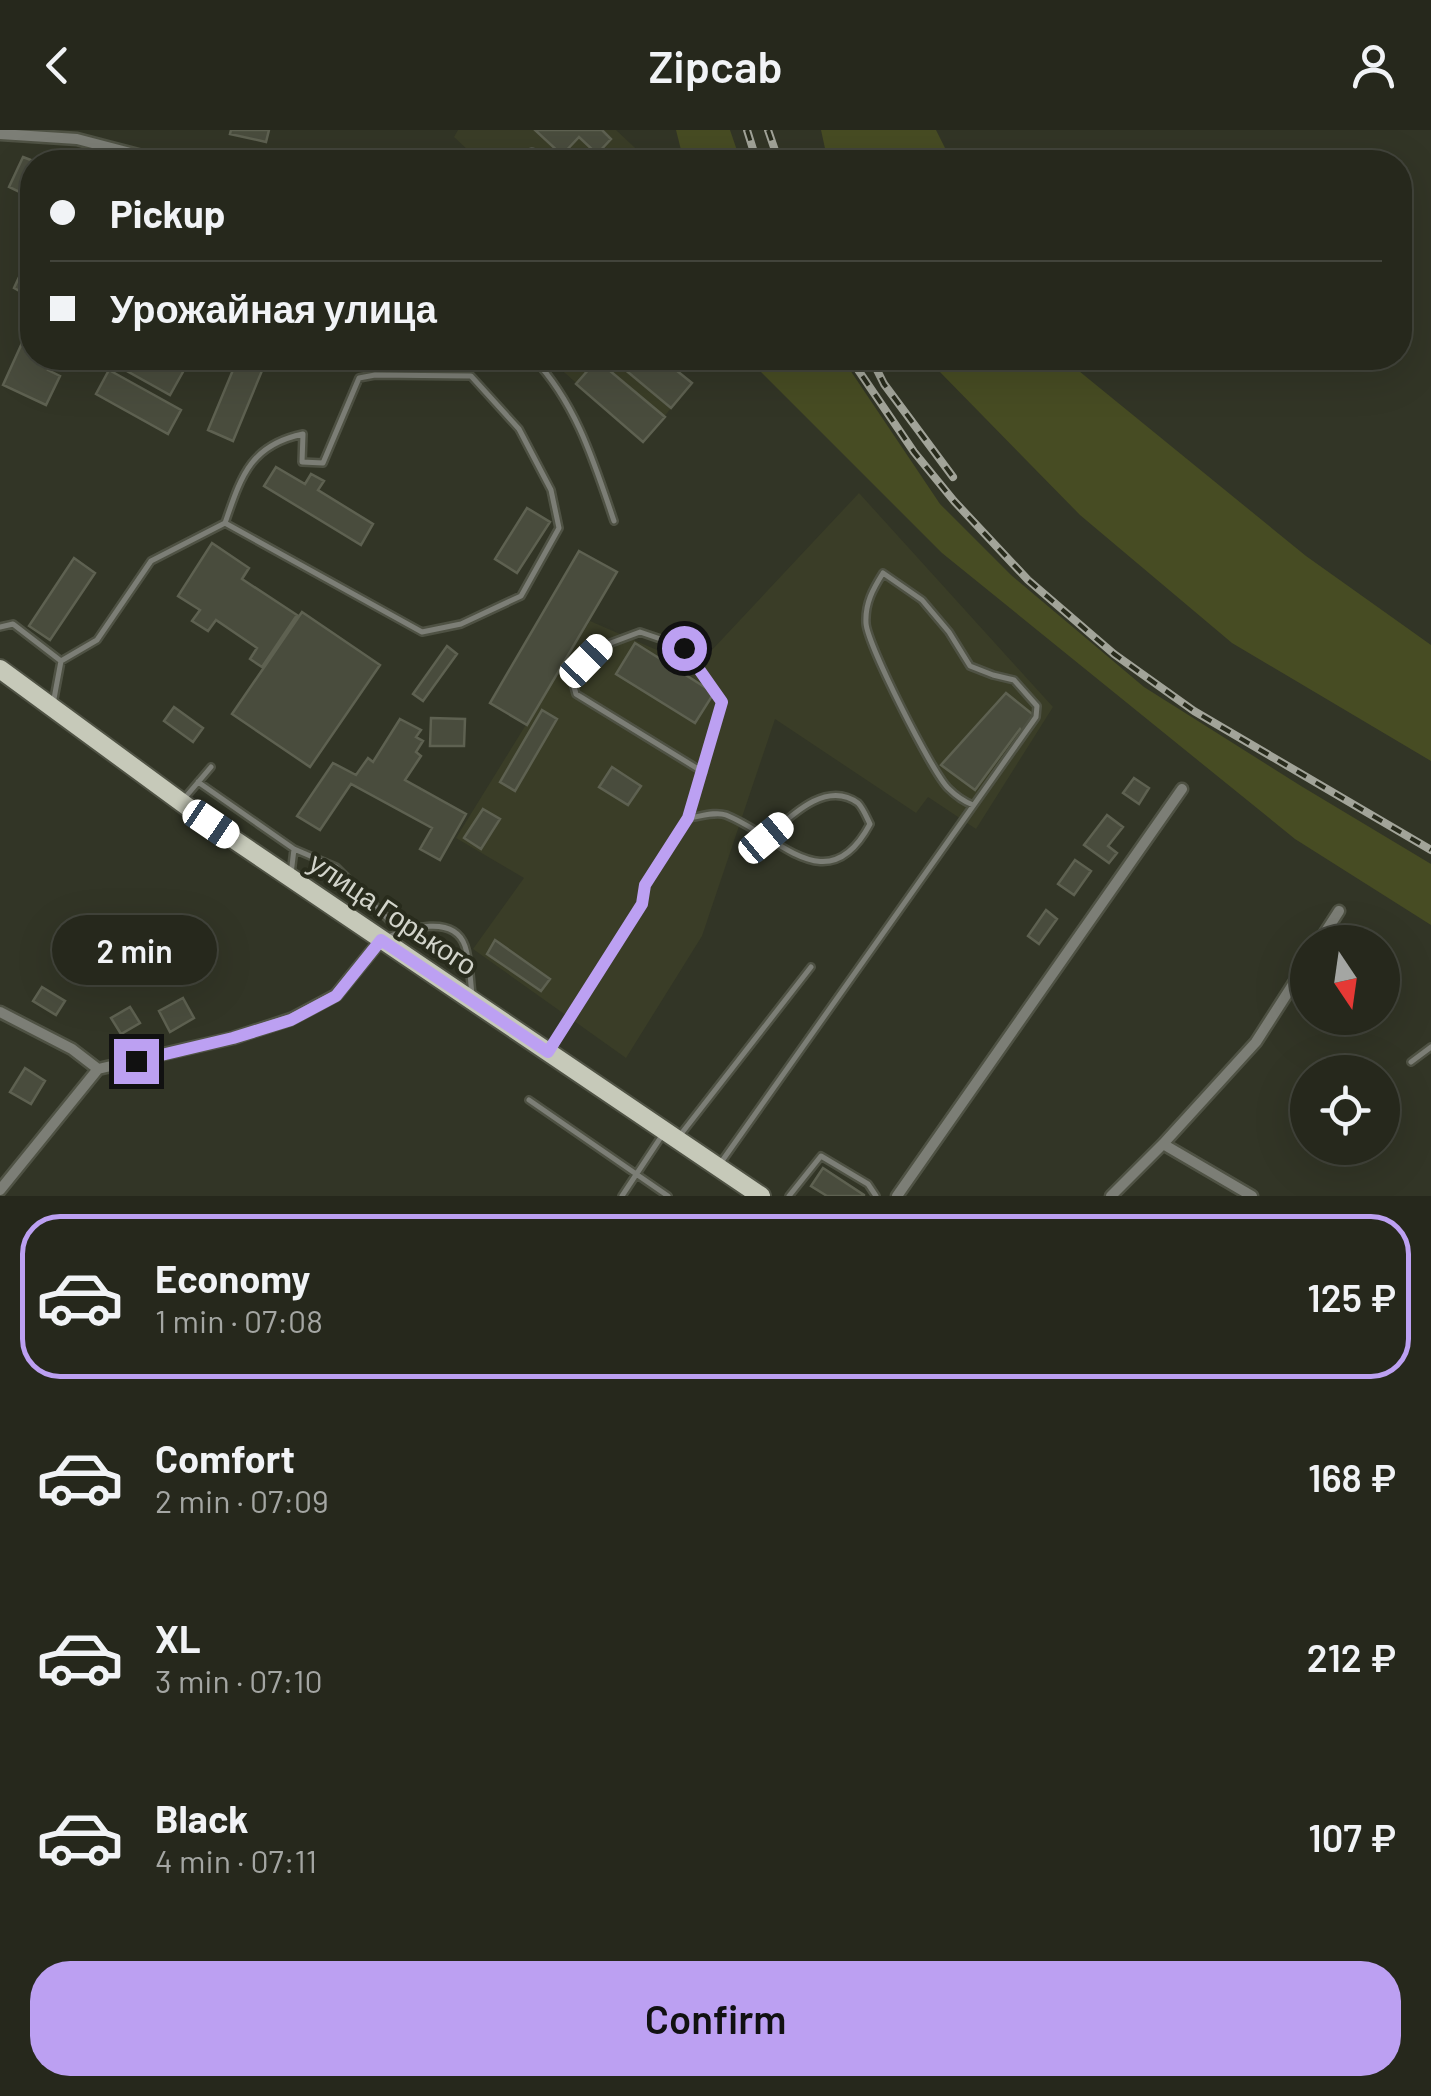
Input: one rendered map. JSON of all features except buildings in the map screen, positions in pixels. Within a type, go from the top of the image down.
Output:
[{"type":"main road","name":"улица Горького","points":[[0,669],[290,878],[761,1196]]},
{"type":"street","points":[[0,134],[76,138],[120,150]]},
{"type":"street","points":[[896,1196],[1182,789]]},
{"type":"street","points":[[1330,925],[1339,911]]},
{"type":"street","points":[[0,1190],[98,1069],[233,1038],[291,1020],[336,996],[381,940]]},
{"type":"street","points":[[1111,1196],[1256,1042],[1290,989]]},
{"type":"street","points":[[0,1012],[72,1048],[98,1069]]},
{"type":"street","points":[[1163,1144],[1252,1196]]},
{"type":"lane","points":[[542,370],[565,397],[614,521]]},
{"type":"lane","points":[[53,707],[61,661],[97,640],[151,561],[225,523],[240,479],[259,452],[303,434],[302,462],[323,463],[359,378],[471,376],[520,430],[551,490],[559,528],[521,596],[461,624],[422,632],[225,523]]},
{"type":"lane","points":[[718,1167],[1036,717],[1037,706],[1014,680],[970,666],[949,632],[922,600],[883,573],[869,594],[865,625],[876,655],[926,756],[946,787],[973,806]]},
{"type":"lane","points":[[0,626],[13,624],[61,661]]},
{"type":"lane","points":[[548,1052],[642,904],[645,885],[688,818],[703,772],[722,702],[684,648],[640,632],[600,646],[572,676],[576,694],[703,772]]},
{"type":"lane","points":[[182,802],[211,766]]},
{"type":"lane","points":[[198,782],[294,849],[336,868],[400,931]]},
{"type":"lane","points":[[688,818],[722,813],[784,849],[819,863],[837,860],[860,843],[870,824],[860,804],[838,795],[810,801],[766,838]]},
{"type":"lane","points":[[290,878],[294,849]]},
{"type":"lane","points":[[381,940],[400,931],[438,925],[457,934],[465,944],[474,1002]]},
{"type":"lane","points":[[622,1196],[636,1174],[811,967]]},
{"type":"lane","points":[[1411,1062],[1431,1047]]},
{"type":"lane","points":[[530,1100],[668,1196]]},
{"type":"lane","points":[[789,1196],[821,1156],[868,1184],[876,1196]]},
{"type":"shaded area","points":[[458,130],[616,130],[637,150],[468,150],[454,137]]},
{"type":"shaded area","points":[[562,370],[676,370],[692,383],[643,442]]},
{"type":"shaded area","points":[[859,493],[1053,707],[976,829],[928,797],[916,813],[775,719],[702,936],[626,1058],[473,949],[524,878],[456,838],[590,621],[696,667]]},
{"type":"green space","points":[[676,130],[730,130],[737,150],[681,150]]},
{"type":"green space","points":[[821,130],[936,130],[946,150],[825,150]]},
{"type":"green space","points":[[759,370],[850,370],[940,504],[1011,575],[1144,687],[1431,864],[1431,925],[1295,839],[942,553]]},
{"type":"green space","points":[[938,370],[1078,370],[1306,556],[1431,645],[1431,761],[1232,643],[1080,515]]},
{"type":"railway","points":[[747,130],[753,150]]},
{"type":"railway","points":[[768,130],[775,150]]},
{"type":"railway","points":[[858,370],[914,452],[954,501],[1028,580],[1114,654],[1194,711],[1431,850]]},
{"type":"railway","points":[[877,370],[953,477]]},
{"type":"route","points":[[136,1061],[291,1020],[336,996],[381,940],[548,1052],[642,904],[645,885],[688,818],[722,702],[684,648]]}]
